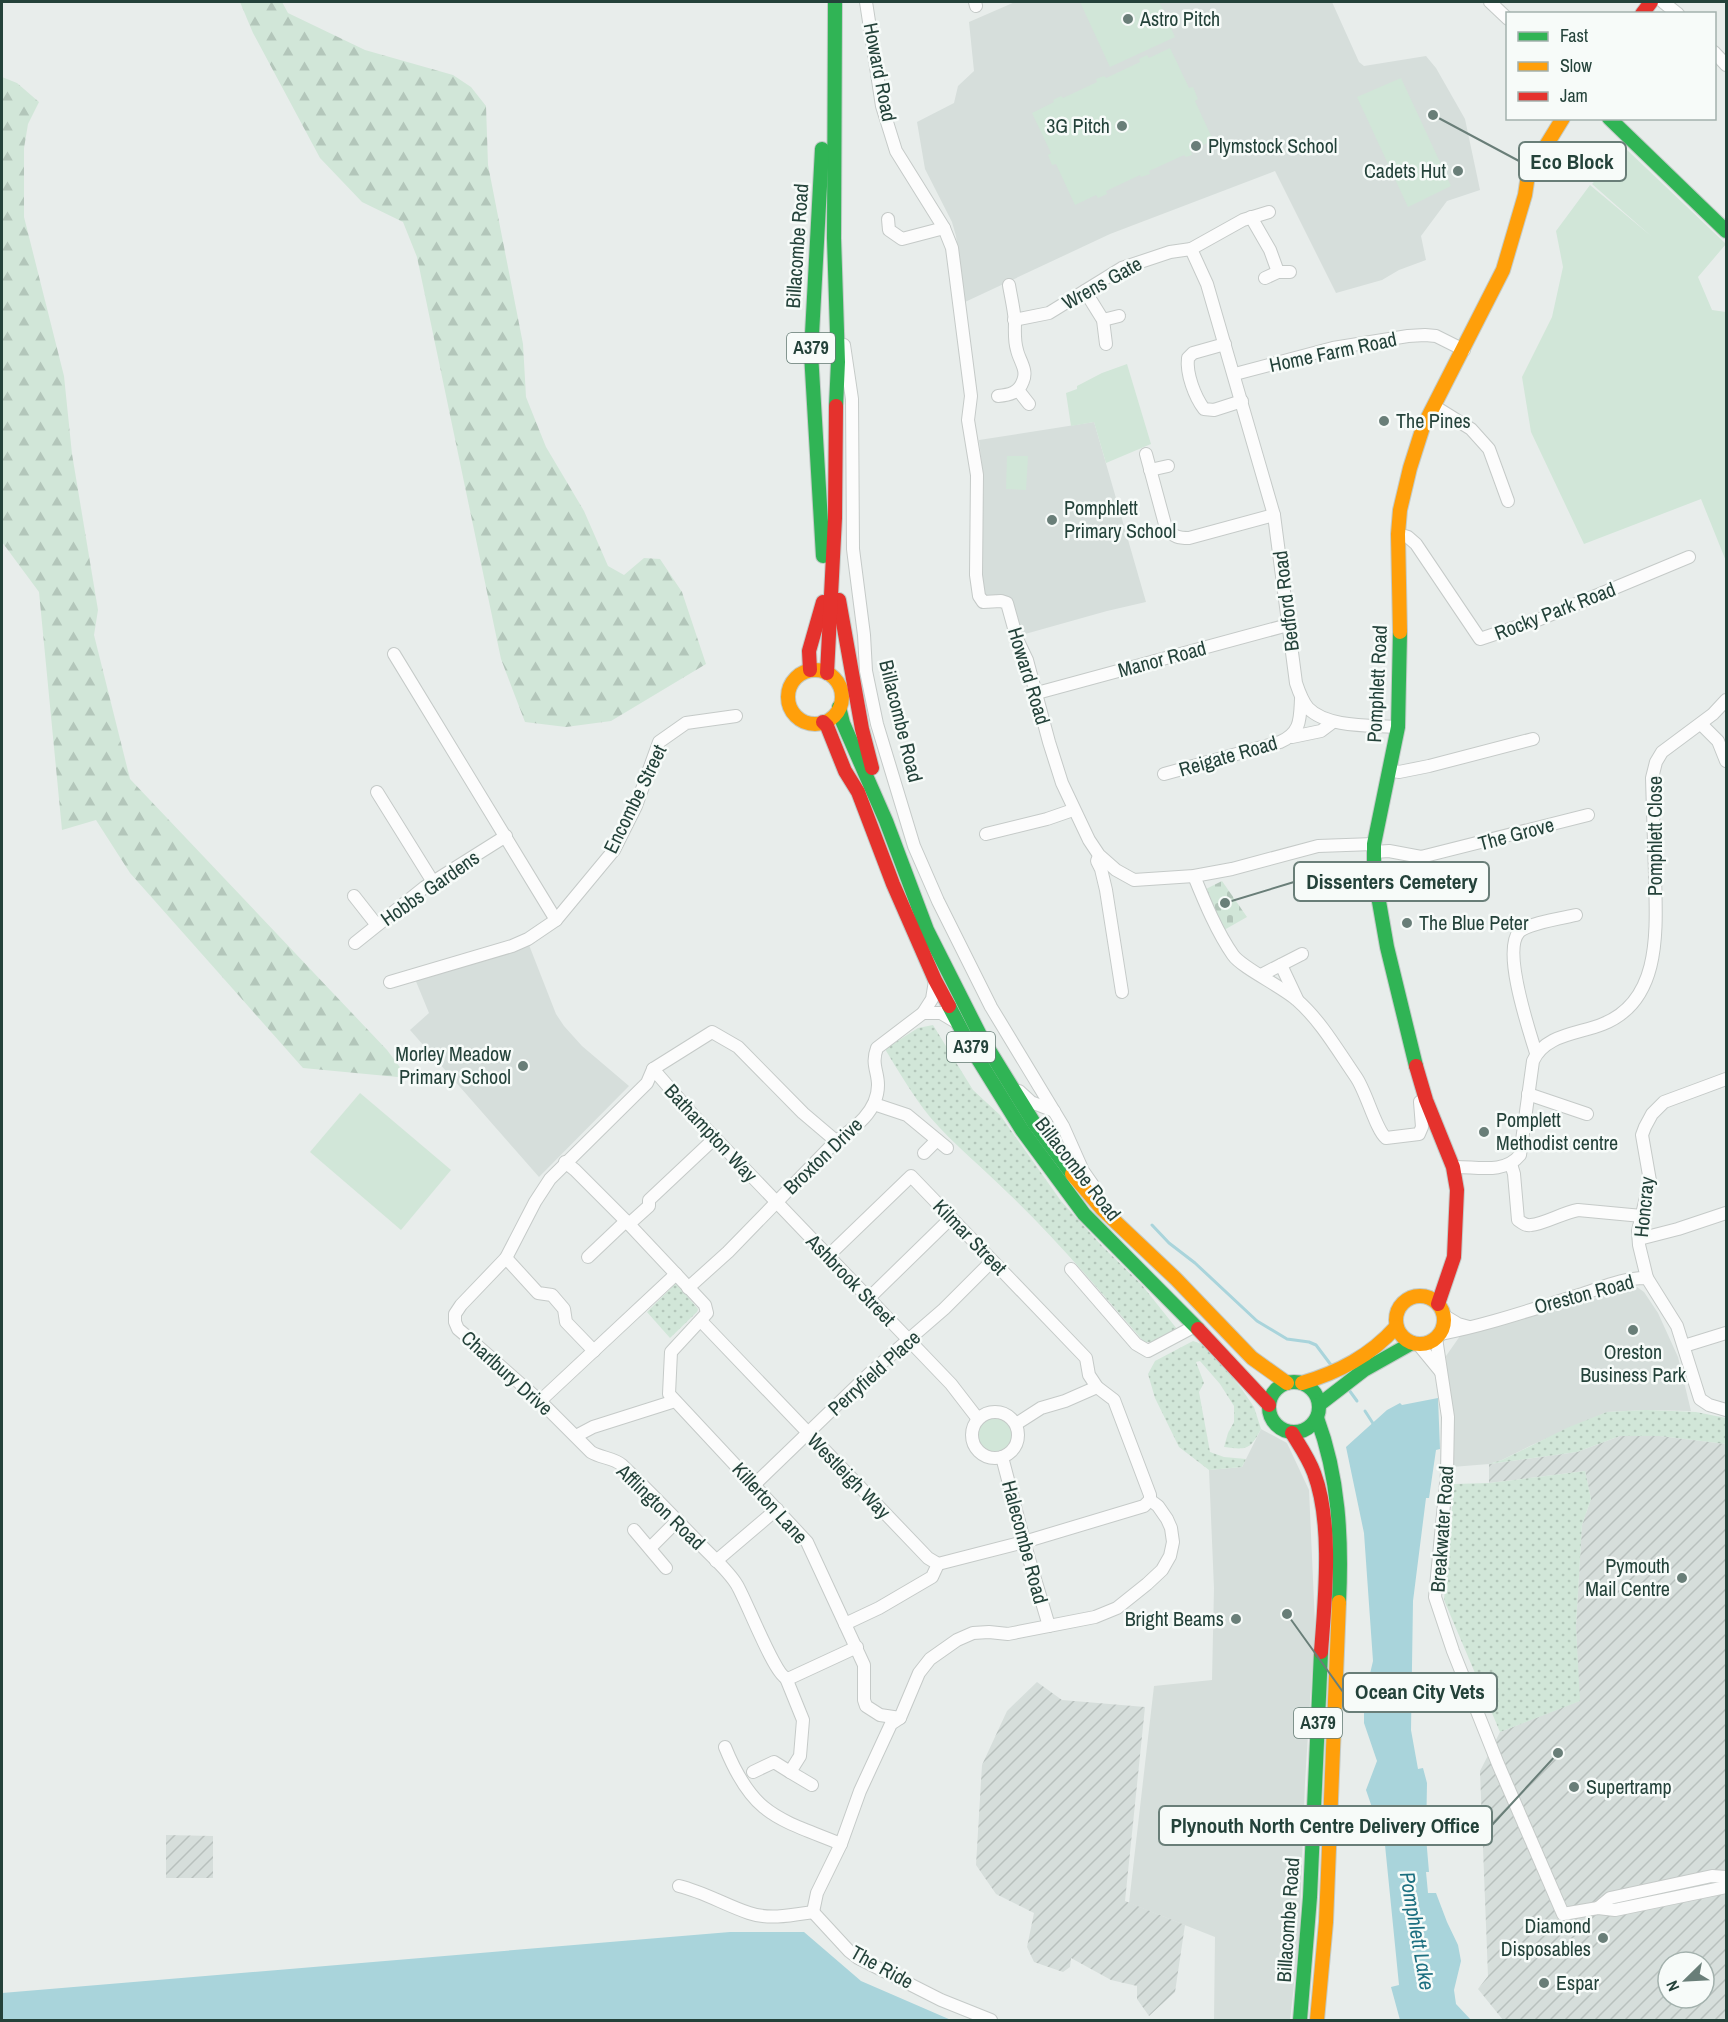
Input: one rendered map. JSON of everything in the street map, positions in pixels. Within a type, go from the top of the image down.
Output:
[{"type":"main road","name":"Billacombe Road","points":[[810,670],[809,651],[822,608],[824,572],[818,503],[811,352],[822,167],[824,2]]},
{"type":"main road","name":"Billacombe Road","points":[[835,2],[836,290],[843,364],[836,391],[835,518],[827,673],[839,686],[842,695],[839,707],[843,723],[886,821],[927,930],[957,992],[1034,1124],[1102,1209],[1252,1358],[1287,1383]]},
{"type":"main road","name":"Pomphlett Road","points":[[1441,1310],[1448,1272],[1454,1257],[1457,1190],[1453,1167],[1426,1100],[1410,1046],[1387,947],[1374,873],[1374,848],[1398,727],[1401,661],[1398,534],[1400,510],[1423,427],[1503,270],[1525,195],[1528,175],[1562,120]]},
{"type":"main road","points":[[1611,120],[1726,231]]},
{"type":"main road","name":"A379","points":[[811,352],[823,351],[831,340],[836,290]]},
{"type":"main road","name":"A379","points":[[815,423],[819,365],[828,361],[843,364]]},
{"type":"main road","name":"Billacombe Road","points":[[833,531],[841,613],[862,729],[886,821]]},
{"type":"main road","points":[[827,673],[810,670],[795,679],[790,686],[789,703],[798,718],[814,724],[831,718],[839,707]]},
{"type":"main road","name":"Billacombe Road","points":[[823,722],[828,726],[845,771],[858,792],[893,884],[935,980],[997,1090],[1054,1175],[1107,1239],[1139,1268],[1269,1405]]},
{"type":"main road","points":[[1423,1296],[1448,1272]]},
{"type":"main road","points":[[1320,1404],[1345,1382],[1389,1355],[1415,1344],[1431,1341],[1438,1336],[1443,1328],[1441,1310],[1423,1296],[1415,1296],[1402,1303],[1396,1315],[1396,1327],[1400,1334],[1415,1344]]},
{"type":"main road","points":[[1269,1405],[1271,1395],[1278,1388],[1287,1383],[1302,1383],[1346,1367],[1384,1342],[1396,1327]]},
{"type":"main road","points":[[1292,1433],[1309,1428],[1317,1418],[1320,1404],[1317,1395],[1302,1383]]},
{"type":"main road","name":"A379","points":[[1269,1405],[1274,1424],[1292,1433]]},
{"type":"main road","name":"Billacombe Road","points":[[1317,1418],[1330,1458],[1338,1512],[1340,1572],[1326,1922],[1317,2020]]},
{"type":"main road","name":"Billacombe Road","points":[[1292,1433],[1310,1461],[1319,1487],[1323,1517],[1324,1571],[1309,1920],[1300,2020]]},
{"type":"main road","points":[[1324,1571],[1340,1572]]},
{"type":"main road","name":"A379","points":[[1316,1763],[1333,1750]]},
{"type":"street","points":[[1490,2],[1506,17]]},
{"type":"street","points":[[1663,2],[1676,12]]},
{"type":"street","name":"Howard Road","points":[[867,6],[882,106],[896,151],[944,228],[952,248],[971,396],[968,420],[977,475],[976,575],[979,596],[983,602],[1007,603],[1017,639],[1028,660],[1049,742],[1073,810],[1082,827],[1099,855],[1116,870],[1134,880],[1194,876],[1232,869],[1318,846],[1374,848]]},
{"type":"street","name":"Wrens Gate","points":[[1014,320],[1049,313],[1122,268],[1170,252],[1191,249],[1251,217],[1269,212]]},
{"type":"street","points":[[1251,217],[1284,272],[1265,278]]},
{"type":"street","points":[[888,219],[889,230],[902,239],[944,228]]},
{"type":"street","name":"Bedford Road","points":[[1191,249],[1208,284],[1274,515],[1296,683],[1301,699]]},
{"type":"street","points":[[998,396],[1009,395],[1018,390],[1024,380],[1024,371],[1017,352],[1009,285]]},
{"type":"street","points":[[1085,291],[1103,320],[1106,344]]},
{"type":"street","points":[[1103,320],[1119,316]]},
{"type":"street","name":"Home Farm Road","points":[[1235,374],[1333,348],[1408,336],[1436,336],[1464,350]]},
{"type":"street","points":[[1225,344],[1193,353],[1188,358],[1187,366],[1199,402],[1204,409],[1214,410],[1242,401]]},
{"type":"street","name":"Billacombe Road","points":[[843,364],[852,399],[853,549],[864,635],[866,671],[877,724],[915,846],[938,901],[991,1007],[1064,1126],[1083,1172],[1122,1227]]},
{"type":"street","points":[[1018,390],[1029,404]]},
{"type":"street","points":[[1434,406],[1472,429],[1489,449],[1508,501]]},
{"type":"street","points":[[1146,454],[1166,528],[1178,538],[1189,538],[1274,515]]},
{"type":"street","points":[[1150,470],[1168,466]]},
{"type":"street","name":"Rocky Park Road","points":[[1398,534],[1416,544],[1480,639],[1540,619],[1689,557]]},
{"type":"street","name":"Manor Road","points":[[1037,693],[1288,625]]},
{"type":"street","points":[[394,654],[556,920]]},
{"type":"street","points":[[1301,699],[1314,713],[1333,722],[1398,727]]},
{"type":"street","name":"Reigate Road","points":[[1292,737],[1299,722],[1301,699]]},
{"type":"street","name":"Pomphlett Close","points":[[1536,1053],[1543,1046],[1559,1038],[1617,1018],[1629,1009],[1641,991],[1650,969],[1654,950],[1656,914],[1652,778],[1656,762],[1662,752],[1701,724],[1726,700]]},
{"type":"street","name":"Encombe Street","points":[[390,982],[512,946],[528,939],[556,920],[614,850],[636,806],[659,742],[686,723],[736,716]]},
{"type":"street","name":"Reigate Road","points":[[1164,774],[1321,730],[1333,722]]},
{"type":"street","points":[[1701,724],[1718,741],[1726,761]]},
{"type":"street","points":[[1389,770],[1399,772],[1428,766],[1533,738]]},
{"type":"street","points":[[377,792],[433,882]]},
{"type":"street","points":[[986,834],[1073,810]]},
{"type":"street","name":"The Grove","points":[[1374,848],[1420,857],[1450,852],[1588,815]]},
{"type":"street","name":"Hobbs Gardens","points":[[356,943],[376,924],[433,882],[509,840]]},
{"type":"street","points":[[1099,855],[1097,861],[1106,890],[1122,992]]},
{"type":"street","points":[[1194,876],[1234,957],[1297,1000],[1321,1027],[1359,1082],[1380,1134],[1386,1138],[1419,1134],[1422,1126],[1420,1102],[1426,1100]]},
{"type":"street","points":[[354,896],[376,924]]},
{"type":"street","points":[[1453,1167],[1498,1168],[1511,1164],[1520,1155],[1536,1053],[1522,1012],[1516,980],[1515,938],[1521,930],[1559,913],[1576,915]]},
{"type":"street","points":[[1261,975],[1302,954]]},
{"type":"street","points":[[1281,965],[1297,1000]]},
{"type":"street","points":[[923,1013],[932,999],[935,980]]},
{"type":"street","points":[[923,1013],[941,1013],[958,1023]]},
{"type":"street","name":"Broxton Drive","points":[[688,1288],[728,1252],[773,1199],[862,1119],[874,1104],[878,1085],[874,1069],[874,1056],[877,1048],[923,1013]]},
{"type":"street","points":[[652,1069],[712,1032],[738,1047],[803,1113],[836,1141]]},
{"type":"street","name":"Bathampton Way","points":[[652,1069],[773,1199]]},
{"type":"street","name":"Charlbury Drive","points":[[576,1436],[458,1329],[455,1314],[506,1258],[550,1179],[647,1083],[652,1069]]},
{"type":"street","name":"Honcray","points":[[1646,1272],[1639,1242],[1650,1181],[1642,1135],[1652,1114],[1664,1102],[1726,1079]]},
{"type":"street","name":"Billacombe Road","points":[[1007,1080],[1031,1102],[1054,1111]]},
{"type":"street","points":[[1528,1094],[1587,1114]]},
{"type":"street","points":[[874,1104],[907,1115],[947,1148]]},
{"type":"street","points":[[588,1257],[649,1206],[649,1200],[715,1138]]},
{"type":"street","points":[[924,1153],[937,1140]]},
{"type":"street","points":[[565,1162],[676,1274],[705,1305],[707,1313],[673,1348],[670,1360],[669,1394],[675,1401],[593,1427],[576,1436]]},
{"type":"street","points":[[1511,1164],[1518,1220],[1525,1225],[1532,1226],[1578,1210],[1642,1216]]},
{"type":"street","name":"Kilmar Street","points":[[828,1256],[911,1176],[1086,1358],[1089,1375],[1097,1387],[1114,1400],[1150,1500]]},
{"type":"street","name":"Ashbrook Street","points":[[773,1199],[955,1389],[978,1419]]},
{"type":"street","points":[[1639,1242],[1726,1213]]},
{"type":"street","points":[[869,1298],[951,1218]]},
{"type":"street","points":[[506,1258],[538,1293],[552,1295],[564,1310],[566,1322],[594,1351]]},
{"type":"street","name":"Perryfield Place","points":[[755,1484],[870,1373],[944,1309],[992,1261]]},
{"type":"street","points":[[1071,1269],[1136,1344],[1148,1351],[1195,1326]]},
{"type":"street","name":"Oreston Road","points":[[1438,1336],[1638,1278],[1646,1272],[1677,1326],[1700,1399],[1709,1405],[1726,1410]]},
{"type":"street","points":[[540,1401],[676,1274]]},
{"type":"street","points":[[1441,1310],[1458,1324],[1470,1328]]},
{"type":"street","name":"Westleigh Way","points":[[701,1320],[928,1558],[938,1564]]},
{"type":"street","points":[[1684,1347],[1726,1333]]},
{"type":"street","name":"Breakwater Road","points":[[1438,1336],[1448,1417],[1447,1473],[1435,1597],[1453,1651],[1498,1764],[1563,1914],[1598,1908]]},
{"type":"street","points":[[1415,1344],[1441,1372]]},
{"type":"street","points":[[1016,1424],[1041,1408],[1063,1402],[1097,1387]]},
{"type":"street","name":"Killerton Lane","points":[[675,1401],[807,1542],[864,1665],[866,1706],[880,1715],[900,1718]]},
{"type":"street","points":[[996,1411],[1009,1415],[1019,1432],[1017,1445],[1002,1457],[987,1457],[976,1447],[972,1433],[978,1419],[983,1414],[996,1411]]},
{"type":"street","name":"Afflington Road","points":[[576,1436],[599,1457],[618,1461],[678,1520],[736,1584],[772,1663],[786,1678],[803,1720],[800,1756],[790,1772]]},
{"type":"street","name":"Halecombe Road","points":[[1002,1457],[1049,1626]]},
{"type":"street","points":[[679,1886],[697,1890],[750,1914],[788,1916],[813,1912],[817,1893],[841,1844],[860,1791],[891,1724],[900,1718],[919,1673],[930,1659],[957,1640],[973,1633],[1008,1634],[1095,1617],[1114,1610],[1162,1570],[1170,1556],[1173,1542],[1171,1528],[1158,1506],[1150,1500],[1144,1506],[1024,1542],[938,1564],[932,1577],[879,1608],[845,1624]]},
{"type":"street","name":"Afflington Road","points":[[716,1561],[777,1509]]},
{"type":"street","points":[[650,1548],[678,1520]]},
{"type":"street","points":[[634,1530],[666,1568]]},
{"type":"street","points":[[786,1678],[857,1647]]},
{"type":"street","points":[[725,1747],[741,1782],[761,1806],[782,1820],[841,1844]]},
{"type":"street","points":[[753,1772],[774,1762],[812,1785]]},
{"type":"street","points":[[1598,1908],[1610,1898],[1712,1876],[1726,1877]]},
{"type":"street","points":[[1598,1908],[1615,1910],[1726,1887]]},
{"type":"street","name":"The Ride","points":[[813,1912],[858,1958],[941,2000],[991,2020]]},
{"type":"street","name":"Billacombe Road","points":[[1310,2020],[1321,1964]]},
{"type":"shaded area","name":"Plymstock School","points":[[1015,2],[1332,2],[1359,62],[1364,66],[1426,56],[1436,68],[1465,119],[1480,190],[1447,201],[1421,236],[1426,260],[1399,270],[1382,280],[1336,293],[1275,171],[1110,234],[965,302],[956,236],[952,222],[925,169],[917,122],[954,103],[958,86],[974,71],[969,22]]},
{"type":"shaded area","name":"Pomphlett Primary School","points":[[1094,422],[1146,602],[1018,636],[1008,599],[990,599],[982,593],[980,559],[984,482],[979,440]]},
{"type":"shaded area","name":"Morley Meadow Primary School","points":[[529,945],[556,1014],[564,1026],[582,1046],[629,1086],[539,1177],[410,1030],[429,1013],[415,979]]},
{"type":"shaded area","points":[[1637,1287],[1644,1292],[1658,1313],[1678,1357],[1691,1411],[1607,1412],[1502,1460],[1489,1464],[1452,1467],[1446,1356],[1460,1336]]},
{"type":"shaded area","points":[[1261,1429],[1287,1443],[1309,1490],[1315,1624],[1305,1782],[1299,1941],[1290,2020],[1214,2020],[1215,1937],[1129,1903],[1154,1686],[1212,1680],[1214,1588],[1209,1470],[1242,1467]]},
{"type":"shaded area","points":[[1620,1436],[1660,1436],[1726,1444],[1726,2020],[1503,2020],[1478,1989],[1488,1976],[1480,1771],[1500,1732],[1579,1701],[1576,1626],[1582,1525],[1591,1499],[1585,1471],[1489,1483],[1489,1464],[1577,1452]]},
{"type":"shaded area","points":[[1037,1682],[1062,1700],[1145,1707],[1125,1901],[1185,1925],[1175,1992],[1149,2016],[1137,1999],[1137,1986],[1111,1980],[1071,1958],[1070,1967],[1063,1972],[1034,1962],[1027,1947],[1034,1913],[996,1894],[976,1865],[982,1765],[1007,1711]]},
{"type":"shaded area","points":[[166,1835],[213,1836],[213,1878],[166,1878]]},
{"type":"green space","points":[[240,2],[282,2],[288,13],[365,50],[453,75],[471,87],[486,106],[488,165],[523,344],[526,397],[546,447],[584,511],[608,566],[624,575],[644,558],[660,559],[682,592],[706,664],[611,721],[566,727],[525,722],[501,659],[417,257],[403,222],[362,202],[320,158],[253,33]]},
{"type":"green space","name":"Astro Pitch","points":[[1080,2],[1159,2],[1175,37],[1110,67]]},
{"type":"green space","name":"3G Pitch","points":[[1170,48],[1189,88],[1193,87],[1198,99],[1195,101],[1213,140],[1191,151],[1192,155],[1186,157],[1184,155],[1149,171],[1150,174],[1141,177],[1140,175],[1106,191],[1107,194],[1098,198],[1096,195],[1075,205],[1056,164],[1052,165],[1048,155],[1051,153],[1032,113],[1061,96],[1063,98],[1097,82],[1096,79],[1104,76],[1106,78],[1140,62],[1139,59],[1147,55],[1149,58]]},
{"type":"green space","points":[[2,77],[17,83],[39,102],[28,124],[24,148],[24,217],[64,376],[72,454],[98,610],[94,635],[130,779],[387,1050],[408,1078],[303,1068],[130,873],[96,820],[62,830],[39,592],[2,542]]},
{"type":"green space","points":[[1401,78],[1451,186],[1408,207],[1357,97]]},
{"type":"green space","points":[[1625,148],[1726,244],[1698,277],[1712,310],[1726,312],[1726,561],[1701,499],[1584,544],[1531,432],[1522,377],[1552,317],[1563,267],[1556,231],[1590,185],[1651,236],[1592,184]]},
{"type":"green space","points":[[1127,364],[1151,444],[1106,463],[1094,422],[1071,426],[1066,393],[1077,389],[1077,386],[1102,373]]},
{"type":"green space","points":[[1007,456],[1028,456],[1026,490],[1006,489]]},
{"type":"green space","points":[[1222,881],[1247,917],[1224,930],[1206,889]]},
{"type":"green space","points":[[933,1025],[973,1090],[1000,1115],[1061,1201],[1141,1284],[1177,1329],[1152,1342],[1144,1342],[1044,1230],[930,1117],[885,1049],[918,1028]]},
{"type":"green space","points":[[360,1093],[451,1170],[401,1230],[310,1152]]},
{"type":"green space","points":[[676,1283],[698,1309],[670,1338],[647,1312]]},
{"type":"green space","points":[[1193,1341],[1207,1346],[1254,1407],[1261,1429],[1251,1445],[1243,1448],[1224,1447],[1234,1422],[1234,1406],[1220,1384],[1200,1361],[1196,1362],[1204,1383],[1199,1392],[1210,1452],[1224,1457],[1246,1459],[1242,1467],[1209,1470],[1179,1447],[1155,1398],[1148,1374],[1155,1361]]},
{"type":"green space","points":[[1646,1410],[1696,1412],[1726,1418],[1726,1444],[1660,1436],[1620,1436],[1577,1452],[1489,1464],[1607,1412]]},
{"type":"green space","points":[[995,1417],[1008,1422],[1013,1435],[1008,1448],[995,1453],[982,1448],[977,1435],[982,1422]]},
{"type":"green space","points":[[1585,1471],[1591,1499],[1582,1525],[1576,1626],[1580,1701],[1500,1732],[1444,1600],[1454,1484],[1489,1483]]},
{"type":"water","name":"Pomphlett Lake","points":[[1438,1398],[1440,1449],[1436,1450],[1429,1498],[1426,1498],[1413,1601],[1411,1730],[1418,1769],[1423,1768],[1427,1783],[1426,1837],[1429,1872],[1426,1872],[1428,1893],[1436,1893],[1458,1945],[1461,1961],[1454,1990],[1456,2004],[1471,2020],[1400,2020],[1391,1987],[1399,1985],[1385,1845],[1366,1790],[1377,1761],[1364,1723],[1364,1699],[1373,1661],[1364,1533],[1346,1447],[1387,1410],[1400,1403],[1402,1405]]},
{"type":"water","points":[[730,1932],[804,1932],[861,1981],[951,2020],[2,2020],[2,1993]]},
{"type":"waterway","points":[[1152,1225],[1169,1243],[1195,1263],[1257,1321],[1287,1339],[1316,1345],[1331,1365]]},
{"type":"waterway","points":[[1349,1390],[1357,1401]]},
{"type":"waterway","points":[[1365,1411],[1374,1425]]},
{"type":"traffic: fast","points":[[835,2],[834,238],[838,362],[836,406]]},
{"type":"traffic: fast","points":[[1611,120],[1726,231]]},
{"type":"traffic: fast","points":[[822,149],[811,353],[823,556]]},
{"type":"traffic: fast","points":[[1400,632],[1398,727],[1374,844],[1374,873],[1387,947],[1416,1066]]},
{"type":"traffic: fast","points":[[839,707],[843,723],[886,821],[927,930],[981,1037],[1034,1123],[1072,1174]]},
{"type":"traffic: fast","points":[[949,1006],[970,1046],[1022,1130],[1084,1214],[1198,1329]]},
{"type":"traffic: fast","points":[[1320,1404],[1364,1370],[1412,1343]]},
{"type":"traffic: fast","points":[[1299,1382],[1312,1389],[1318,1397],[1319,1407],[1318,1417],[1312,1425],[1304,1431],[1289,1432],[1276,1425],[1270,1417],[1269,1402],[1276,1389],[1284,1383],[1299,1382]]},
{"type":"traffic: fast","points":[[1317,1418],[1330,1463],[1337,1508],[1340,1555],[1339,1602]]},
{"type":"traffic: fast","points":[[1300,2020],[1310,1897],[1321,1652]]},
{"type":"traffic: slow","points":[[1400,632],[1398,534],[1400,510],[1410,468],[1423,427],[1503,270],[1525,195],[1528,175],[1562,120]]},
{"type":"traffic: slow","points":[[815,670],[825,672],[834,678],[840,687],[842,697],[840,707],[834,716],[825,722],[815,724],[805,722],[796,716],[790,707],[788,697],[790,687],[796,678],[805,672],[815,670]]},
{"type":"traffic: slow","points":[[1072,1174],[1102,1209],[1176,1279],[1252,1358],[1287,1383]]},
{"type":"traffic: slow","points":[[1415,1296],[1425,1296],[1437,1303],[1444,1315],[1444,1320],[1444,1325],[1437,1337],[1425,1344],[1415,1344],[1400,1333],[1396,1325],[1396,1315],[1407,1300],[1415,1296]]},
{"type":"traffic: slow","points":[[1302,1383],[1329,1374],[1365,1355],[1396,1327]]},
{"type":"traffic: slow","points":[[1317,2020],[1326,1922],[1339,1602]]},
{"type":"traffic: jam","points":[[1644,12],[1651,2]]},
{"type":"traffic: jam","points":[[827,673],[835,518],[836,406]]},
{"type":"traffic: jam","points":[[839,600],[862,729],[872,768]]},
{"type":"traffic: jam","points":[[810,670],[809,651],[823,602]]},
{"type":"traffic: jam","points":[[823,722],[827,726],[845,771],[858,792],[893,884],[935,980],[949,1006]]},
{"type":"traffic: jam","points":[[1416,1066],[1426,1100],[1453,1167],[1457,1190],[1454,1257],[1438,1304]]},
{"type":"traffic: jam","points":[[1198,1329],[1269,1405]]},
{"type":"traffic: jam","points":[[1292,1433],[1314,1473],[1324,1515],[1326,1561],[1321,1652]]},
{"type":"place","name":"Astro Pitch","points":[[1128,19]]},
{"type":"place","name":"Eco Block","points":[[1433,115]]},
{"type":"place","name":"3G Pitch","points":[[1122,126]]},
{"type":"place","name":"Plymstock School","points":[[1196,146]]},
{"type":"place","name":"Cadets Hut","points":[[1458,171]]},
{"type":"place","name":"The Pines","points":[[1384,421]]},
{"type":"place","name":"Pomphlett Primary School","points":[[1052,520]]},
{"type":"place","name":"Dissenters Cemetery","points":[[1225,903]]},
{"type":"place","name":"The Blue Peter","points":[[1407,923]]},
{"type":"place","name":"Morley Meadow Primary School","points":[[523,1066]]},
{"type":"place","name":"Pomplett Methodist centre","points":[[1484,1132]]},
{"type":"place","name":"Oreston Business Park","points":[[1633,1330]]},
{"type":"place","name":"Pymouth Mail Centre","points":[[1682,1578]]},
{"type":"place","name":"Ocean City Vets","points":[[1287,1614]]},
{"type":"place","name":"Bright Beams","points":[[1236,1619]]},
{"type":"place","name":"Plynouth North Centre Delivery Office","points":[[1558,1753]]},
{"type":"place","name":"Supertramp","points":[[1574,1787]]},
{"type":"place","name":"Diamond Disposables","points":[[1603,1938]]},
{"type":"place","name":"Espar","points":[[1544,1983]]}]
